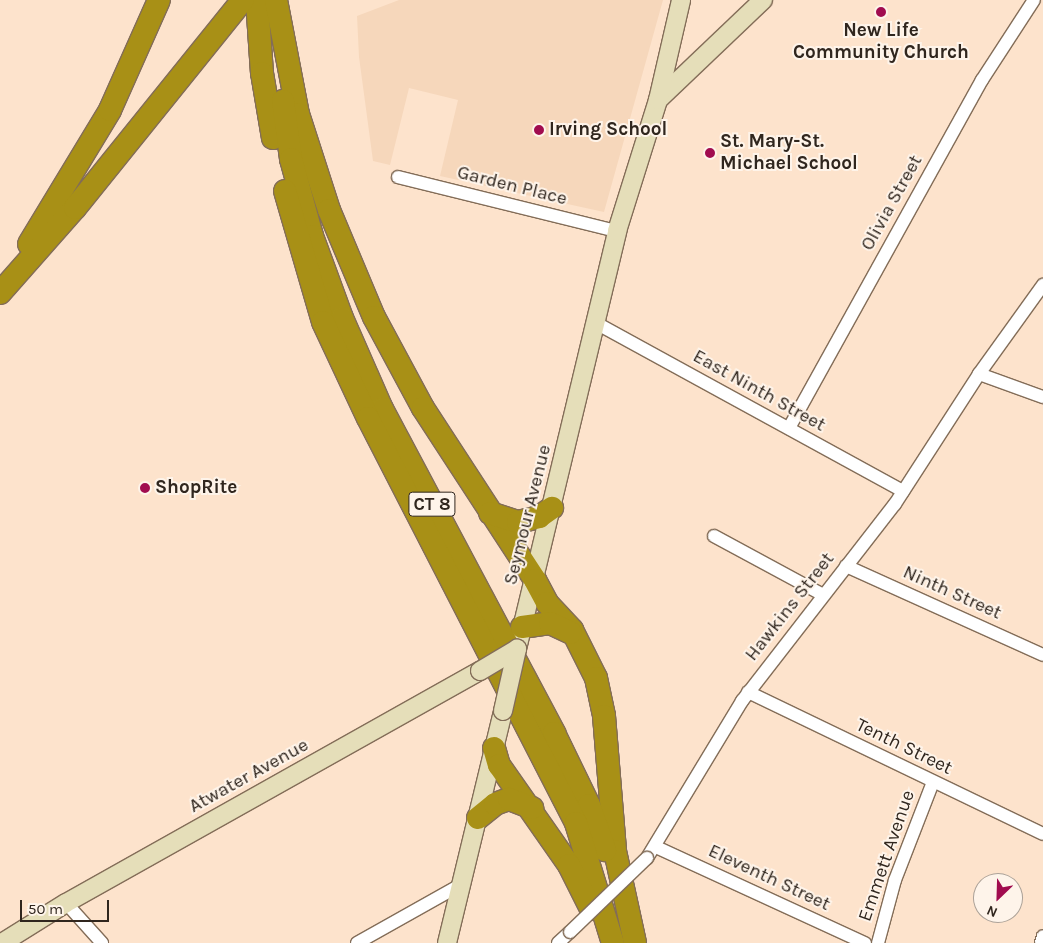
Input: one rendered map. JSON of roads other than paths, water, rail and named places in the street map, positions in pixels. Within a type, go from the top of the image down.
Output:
[{"type":"highway","points":[[0,292],[110,110],[158,0]]},
{"type":"highway","points":[[0,292],[75,208],[243,0]]},
{"type":"highway","name":"CT 8","points":[[257,0],[274,49],[291,159],[312,236],[342,318],[382,409],[590,806],[634,943]]},
{"type":"highway","points":[[275,0],[274,49],[298,114],[329,210],[374,317],[423,408],[490,513],[536,580],[547,603],[577,638],[590,662],[601,699],[615,851],[634,943]]},
{"type":"highway","name":"CT 8","points":[[274,49],[277,158],[295,236],[323,322],[368,418],[576,823],[613,943]]},
{"type":"highway","points":[[490,513],[518,522],[539,517],[552,508]]},
{"type":"highway","points":[[519,639],[550,623],[577,638]]},
{"type":"highway","points":[[494,748],[499,765],[532,808],[569,865],[605,943]]},
{"type":"highway","points":[[478,818],[495,804],[509,799],[532,808]]},
{"type":"main road","name":"Seymour Avenue","points":[[447,943],[519,639],[536,580],[616,231],[658,100],[680,0]]},
{"type":"main road","points":[[658,100],[763,0]]},
{"type":"main road","name":"Atwater Avenue","points":[[2,943],[66,903],[480,671],[519,639]]},
{"type":"street","name":"Olivia Street","points":[[789,428],[982,80],[1034,0]]},
{"type":"street","name":"Garden Place","points":[[398,177],[616,231]]},
{"type":"street","name":"Hawkins Street","points":[[558,943],[648,858],[748,692],[904,491],[979,374],[1043,285]]},
{"type":"street","name":"East Ninth Street","points":[[596,323],[904,491]]},
{"type":"street","points":[[979,374],[1043,397]]},
{"type":"street","points":[[714,536],[823,595]]},
{"type":"street","name":"Ninth Street","points":[[846,566],[1043,655]]},
{"type":"street","name":"Tenth Street","points":[[748,692],[1043,834]]},
{"type":"street","name":"Emmett Avenue","points":[[878,943],[895,880],[933,782]]},
{"type":"street","name":"Eleventh Street","points":[[656,847],[865,943]]},
{"type":"street","points":[[357,943],[462,884]]},
{"type":"street","points":[[66,903],[102,943]]},
{"type":"street","points":[[1041,943],[1043,936]]},
{"type":"place","name":"New Life Community Church","points":[[881,12]]},
{"type":"place","name":"Irving School","points":[[539,130]]},
{"type":"place","name":"St. Mary-St. Michael School","points":[[710,153]]},
{"type":"place","name":"ShopRite","points":[[145,488]]}]
